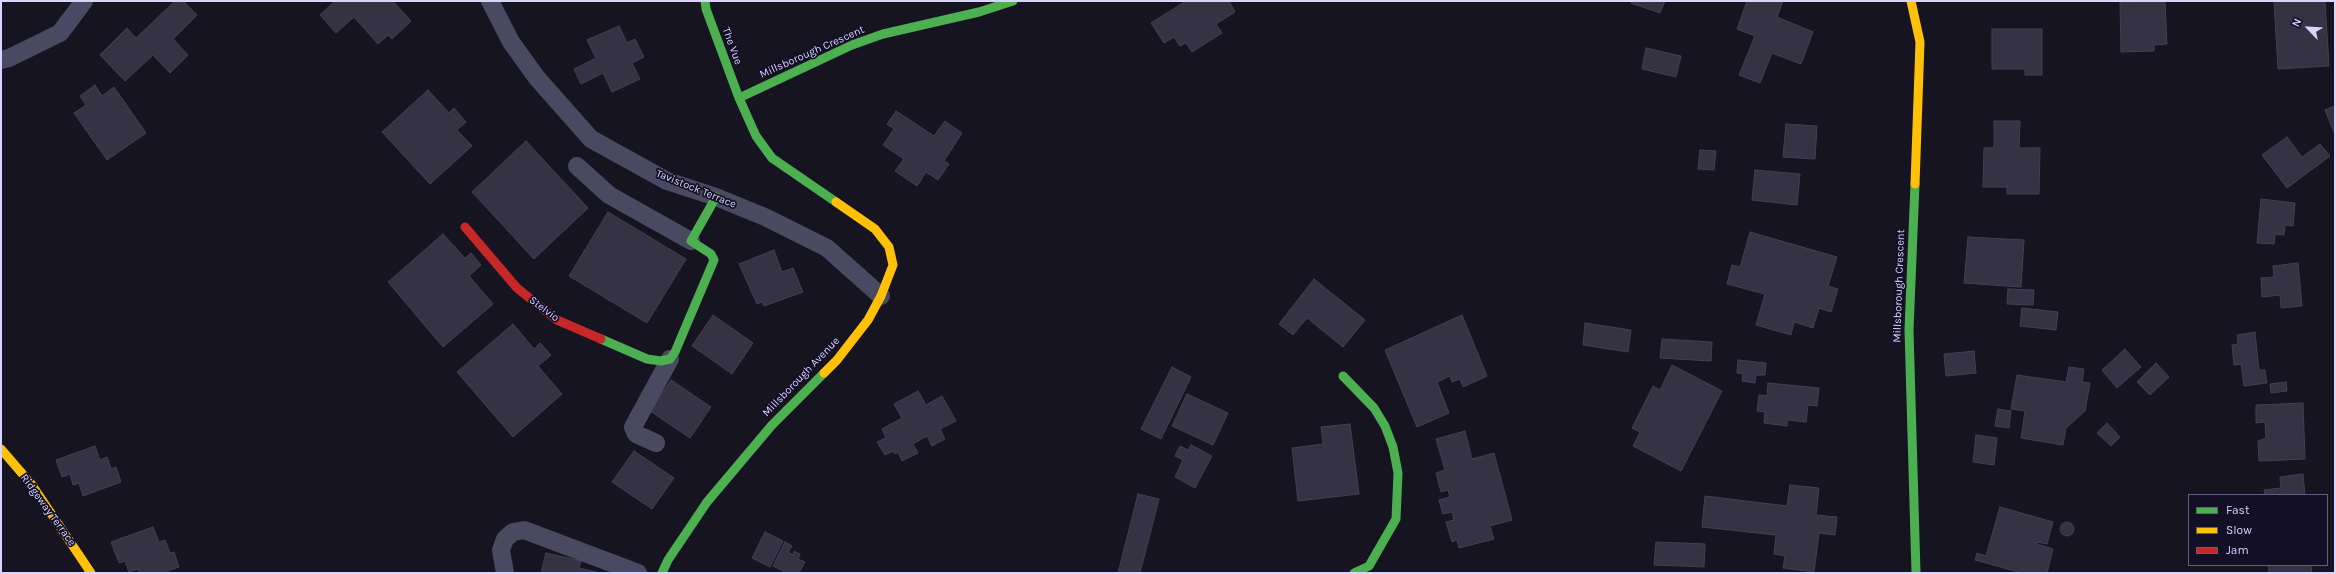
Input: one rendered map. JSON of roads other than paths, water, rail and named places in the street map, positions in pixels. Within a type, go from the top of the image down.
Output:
[{"type":"street","points":[[1,60],[9,58],[60,32],[84,1]]},
{"type":"street","name":"Tavistock Terrace","points":[[490,1],[511,42],[537,78],[591,140],[667,180],[716,197],[765,217],[827,248],[881,296]]},
{"type":"street","name":"The Vue","points":[[705,1],[706,9],[739,98]]},
{"type":"street","name":"Millsborough Crescent","points":[[739,98],[852,45],[883,34],[978,12],[1013,1]]},
{"type":"street","name":"Millsborough Crescent","points":[[1911,1],[1920,42],[1909,330],[1916,573]]},
{"type":"street","name":"Millsborough Avenue","points":[[662,573],[668,560],[707,502],[772,425],[837,360],[868,320],[881,296],[893,265],[889,247],[875,229],[772,158],[756,136],[739,98]]},
{"type":"street","points":[[577,166],[609,195],[691,241],[711,254],[714,260],[675,352],[633,427],[636,434],[656,443]]},
{"type":"street","points":[[691,241],[716,197]]},
{"type":"street","name":"Stelvio","points":[[465,227],[517,288],[558,320],[647,359],[661,361],[670,359]]},
{"type":"street","points":[[1343,376],[1374,408],[1385,426],[1393,447],[1398,473],[1396,519],[1368,566],[1354,573]]},
{"type":"street","name":"Ridgeway Terrace","points":[[1,449],[32,485],[72,542],[91,573]]},
{"type":"street","points":[[504,573],[501,550],[505,539],[513,532],[524,530],[638,573]]}]
